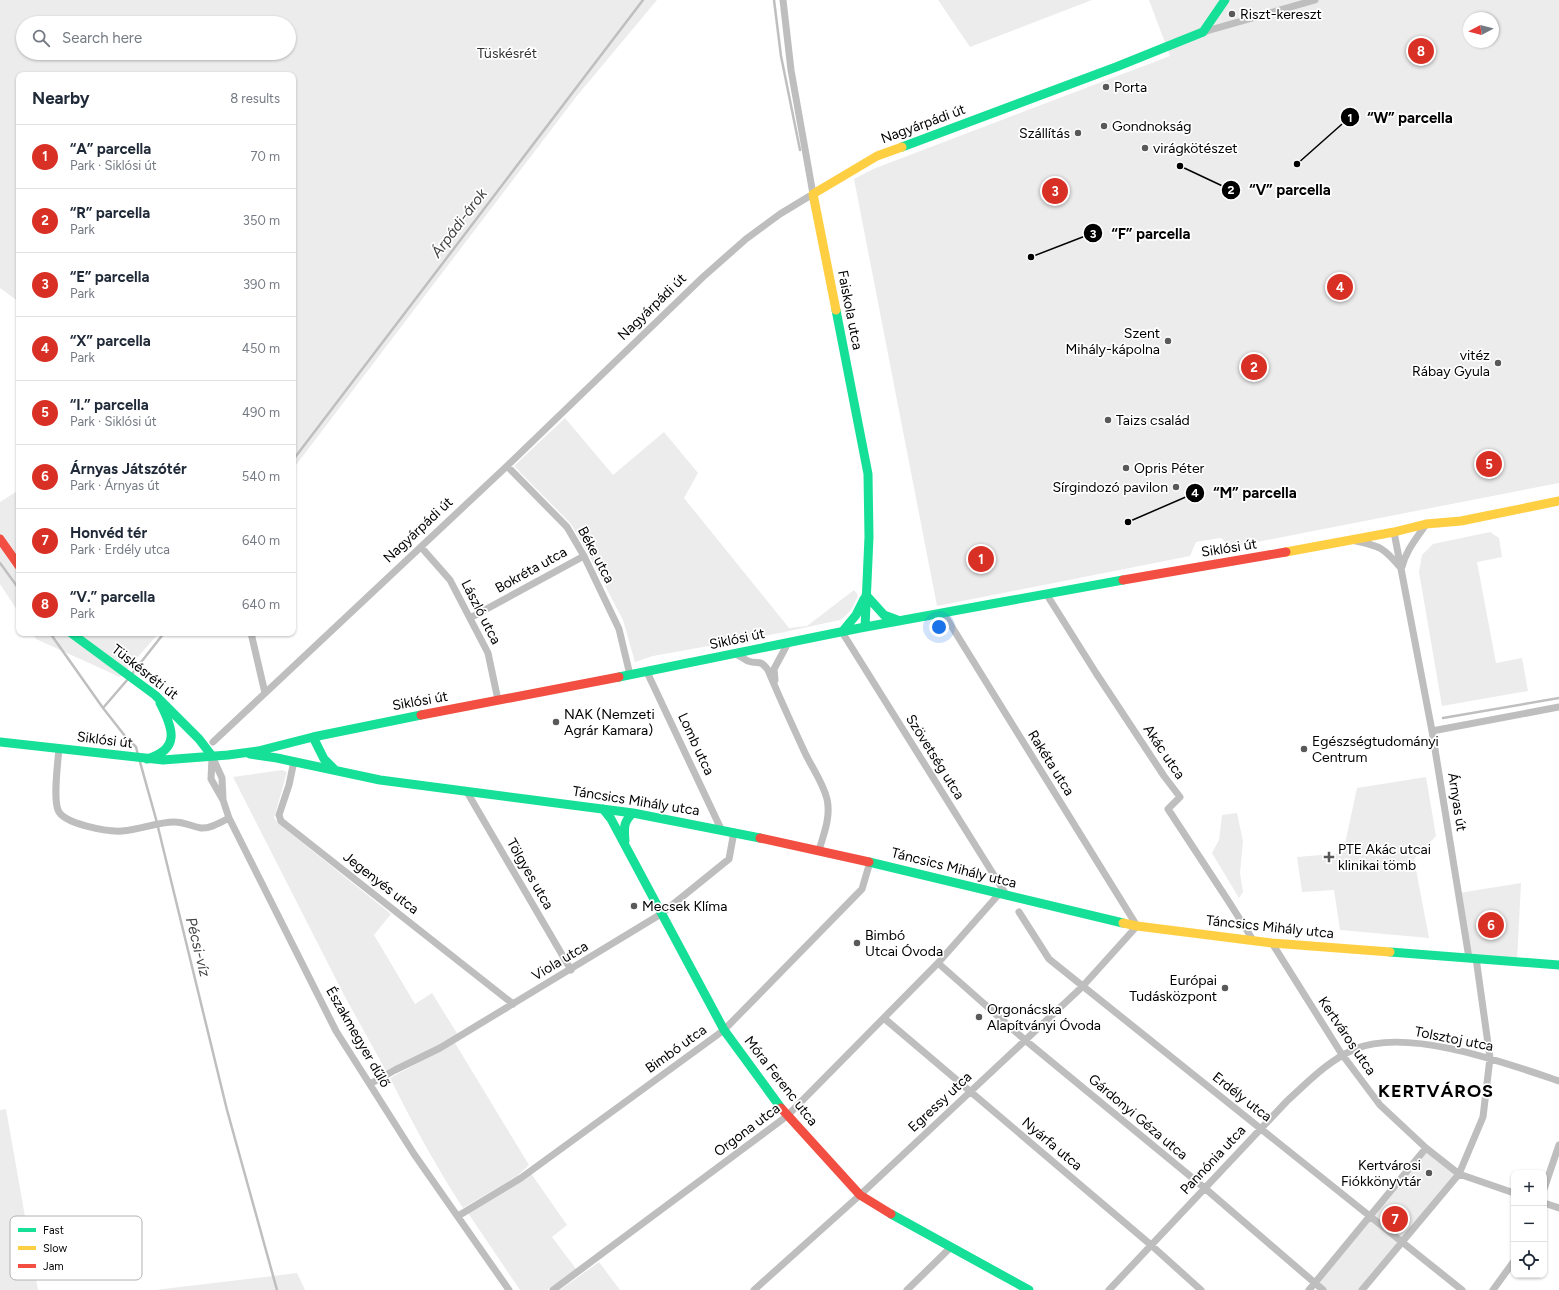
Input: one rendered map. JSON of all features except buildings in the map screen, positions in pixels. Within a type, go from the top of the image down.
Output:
[{"type":"street","name":"Faiskola utca","points":[[783,0],[791,70],[813,194],[868,474],[869,537],[865,627]]},
{"type":"street","points":[[1203,32],[1225,0]]},
{"type":"street","points":[[1203,32],[1315,0]]},
{"type":"street","name":"Nagyárpádi út","points":[[213,742],[507,466],[698,283],[746,239],[780,214],[877,156],[1116,67],[1203,32]]},
{"type":"street","name":"Béke utca","points":[[507,466],[567,527],[584,556],[619,629],[630,675]]},
{"type":"street","name":"Siklósi út","points":[[0,742],[147,759],[181,759],[258,751],[313,737],[403,718],[647,672],[865,627],[1351,540],[1426,524],[1461,521],[1559,501]]},
{"type":"street","points":[[1401,569],[1404,558],[1426,524]]},
{"type":"street","name":"Árnyas út","points":[[1362,1290],[1459,1174],[1483,1117],[1490,1058],[1472,958],[1456,885],[1432,731],[1394,532]]},
{"type":"street","points":[[0,539],[16,562]]},
{"type":"street","points":[[1351,540],[1377,546],[1390,556],[1401,569]]},
{"type":"street","name":"László utca","points":[[421,547],[450,580],[488,653],[498,700]]},
{"type":"street","name":"Bokréta utca","points":[[470,618],[584,556]]},
{"type":"street","points":[[842,632],[856,615],[866,595],[881,614],[888,619],[903,621]]},
{"type":"street","name":"Akác utca","points":[[1047,595],[1155,763],[1180,796],[1168,809],[1253,940]]},
{"type":"street","name":"Rakéta utca","points":[[944,614],[1137,926]]},
{"type":"street","name":"Szövetség utca","points":[[842,632],[1003,895]]},
{"type":"street","name":"Tüskésréti út","points":[[75,636],[155,695],[199,739],[212,756]]},
{"type":"street","points":[[252,636],[265,694]]},
{"type":"street","points":[[780,697],[774,669],[788,643]]},
{"type":"street","points":[[736,654],[749,661],[758,661],[768,670],[806,756],[819,778],[827,800],[826,826],[819,850]]},
{"type":"street","name":"Lomb utca","points":[[647,672],[721,829]]},
{"type":"street","points":[[147,759],[167,750],[171,738],[168,720],[155,695]]},
{"type":"street","points":[[1432,731],[1559,707]]},
{"type":"street","name":"Táncsics Mihály utca","points":[[313,737],[324,759],[329,765],[334,769],[345,772]]},
{"type":"street","points":[[59,748],[56,774],[56,801],[58,810],[62,816],[70,821],[91,827],[120,831],[165,823],[183,822],[202,828],[214,825],[230,818]]},
{"type":"street","name":"Táncsics Mihály utca","points":[[244,753],[294,761],[380,780],[633,813],[721,829],[819,850],[1137,926],[1272,942],[1559,965]]},
{"type":"street","name":"Északmegyer dűlő","points":[[212,756],[222,778],[223,800],[230,818],[336,1031],[414,1154],[509,1290]]},
{"type":"street","name":"Jegenyés utca","points":[[294,761],[289,785],[279,815],[281,821],[513,1004]]},
{"type":"street","name":"Tölgyes utca","points":[[467,792],[571,970]]},
{"type":"street","name":"Móra Ferenc utca","points":[[603,809],[611,819],[626,845],[661,914],[724,1030],[787,1116],[860,1195],[901,1220],[1029,1290]]},
{"type":"street","name":"Móra Ferenc utca","points":[[626,845],[624,830],[626,819],[633,813]]},
{"type":"street","name":"Viola utca","points":[[370,1084],[440,1048],[571,970],[661,914],[728,859],[734,832]]},
{"type":"street","name":"Bimbó utca","points":[[458,1216],[521,1178],[724,1030],[862,889],[870,862]]},
{"type":"street","name":"Orgona utca","points":[[553,1290],[787,1116],[885,1018],[1003,895]]},
{"type":"street","name":"Erdély utca","points":[[1019,912],[1049,959],[1082,987],[1462,1290]]},
{"type":"street","name":"Egressy utca","points":[[754,1290],[860,1195],[1082,987],[1137,926]]},
{"type":"street","name":"Kertváros utca","points":[[1272,942],[1343,1056],[1380,1105],[1426,1148],[1459,1174],[1511,1192]]},
{"type":"street","name":"Gárdonyi Géza utca","points":[[938,963],[1025,1040],[1204,1188],[1322,1290]]},
{"type":"street","name":"Nyárfa utca","points":[[885,1018],[1151,1245],[1201,1290]]},
{"type":"street","name":"Tolsztoj utca","points":[[1343,1056],[1356,1049],[1374,1045],[1402,1042],[1429,1045],[1490,1058],[1559,1081]]},
{"type":"street","name":"Pannónia utca","points":[[1109,1290],[1287,1101],[1316,1074],[1343,1056]]},
{"type":"street","points":[[1547,1180],[1559,1145]]},
{"type":"street","points":[[1309,1290],[1426,1148]]},
{"type":"street","points":[[1547,1204],[1559,1208]]},
{"type":"street","points":[[907,1290],[951,1247]]},
{"type":"street","points":[[1493,1290],[1511,1265]]},
{"type":"green space","name":"Tüskésrét","points":[[0,0],[657,0],[576,97],[296,465],[296,72],[16,72],[16,300],[0,288]]},
{"type":"green space","points":[[938,0],[1092,0],[970,47]]},
{"type":"green space","points":[[1149,0],[1559,0],[1559,483],[1231,547],[1221,538],[1196,542],[1190,556],[937,606],[854,179],[873,169],[1170,56]]},
{"type":"green space","points":[[565,418],[613,475],[664,432],[698,473],[684,498],[789,628],[807,626],[854,590],[858,595],[851,609],[840,620],[780,633],[653,656],[635,662],[623,620],[571,524],[514,466]]},
{"type":"green space","points":[[16,492],[16,608],[0,584],[0,502]]},
{"type":"green space","points":[[1490,532],[1499,538],[1502,557],[1477,562],[1496,663],[1522,658],[1528,691],[1442,706],[1419,572],[1422,555],[1433,544]]},
{"type":"green space","points":[[34,636],[156,636],[120,677],[36,639]]},
{"type":"green space","points":[[282,770],[287,772],[274,818],[284,828],[391,914],[374,935],[415,1004],[432,993],[458,1035],[427,1052],[386,1071],[344,995],[233,777]]},
{"type":"green space","points":[[1426,777],[1436,836],[1414,859],[1429,938],[1340,930],[1334,890],[1302,892],[1297,857],[1343,853],[1357,788]]},
{"type":"green space","points":[[1237,813],[1243,841],[1240,873],[1243,892],[1239,898],[1212,853],[1219,840],[1222,815]]},
{"type":"green space","points":[[1521,883],[1517,962],[1469,958],[1459,893]]},
{"type":"green space","points":[[455,1043],[529,1165],[517,1176],[463,1208],[407,1112],[390,1078]]},
{"type":"green space","points":[[6,1109],[25,1216],[10,1216],[10,1280],[36,1280],[38,1290],[0,1290],[0,1110]]},
{"type":"green space","points":[[1426,1148],[1459,1174],[1362,1290],[1323,1290],[1315,1283]]},
{"type":"green space","points":[[530,1172],[567,1225],[552,1237],[576,1269],[547,1290],[520,1290],[468,1213]]},
{"type":"green space","points":[[599,1262],[620,1290],[560,1290]]},
{"type":"green space","points":[[297,1273],[305,1290],[155,1290]]},
{"type":"waterway","name":"Árpádi-árok","points":[[296,456],[643,0]]},
{"type":"waterway","points":[[774,0],[781,56],[800,150]]},
{"type":"waterway","name":"Pécsi-víz","points":[[0,563],[16,585]]},
{"type":"waterway","name":"Pécsi-víz","points":[[52,636],[103,708],[125,736],[136,747],[138,755]]},
{"type":"waterway","name":"Árpádi-árok","points":[[131,675],[162,636]]},
{"type":"waterway","name":"Árpádi-árok","points":[[103,708],[128,679]]},
{"type":"waterway","points":[[1443,718],[1559,698]]},
{"type":"waterway","name":"Pécsi-víz","points":[[140,762],[156,819],[227,1110],[277,1290]]},
{"type":"traffic: fast","points":[[902,147],[1116,67],[1203,32],[1225,0]]},
{"type":"traffic: fast","points":[[836,310],[868,474],[869,537],[865,627]]},
{"type":"traffic: fast","points":[[619,677],[860,628],[1123,580]]},
{"type":"traffic: fast","points":[[866,595],[884,615],[900,621]]},
{"type":"traffic: fast","points":[[842,632],[856,615],[864,599]]},
{"type":"traffic: fast","points":[[75,636],[155,695],[199,739],[212,756]]},
{"type":"traffic: fast","points":[[147,759],[158,755],[165,750],[171,737],[171,729],[160,703]]},
{"type":"traffic: fast","points":[[0,742],[163,760],[258,751],[313,737],[421,715]]},
{"type":"traffic: fast","points":[[313,737],[324,759],[334,769]]},
{"type":"traffic: fast","points":[[250,754],[277,758],[380,780],[633,813],[760,838]]},
{"type":"traffic: fast","points":[[603,809],[611,819],[724,1030],[781,1108]]},
{"type":"traffic: fast","points":[[625,841],[624,832],[626,822],[633,813]]},
{"type":"traffic: fast","points":[[869,862],[1123,923]]},
{"type":"traffic: fast","points":[[1390,952],[1559,965]]},
{"type":"traffic: fast","points":[[891,1214],[1029,1290]]},
{"type":"traffic: slow","points":[[836,310],[813,194],[877,156],[902,147]]},
{"type":"traffic: slow","points":[[1286,552],[1394,532],[1426,524],[1461,521],[1559,501]]},
{"type":"traffic: slow","points":[[1123,923],[1272,943],[1390,952]]},
{"type":"traffic: jam","points":[[0,539],[16,562]]},
{"type":"traffic: jam","points":[[1123,580],[1286,552]]},
{"type":"traffic: jam","points":[[421,715],[619,677]]},
{"type":"traffic: jam","points":[[760,838],[869,862]]},
{"type":"traffic: jam","points":[[781,1108],[860,1195],[891,1214]]},
{"type":"place","name":"Riszt-kereszt","points":[[1232,14]]},
{"type":"place","name":"“V.” parcella","points":[[1421,51]]},
{"type":"place","name":"Porta","points":[[1106,87]]},
{"type":"place","name":"Gondnokság","points":[[1104,126]]},
{"type":"place","name":"Szállítás","points":[[1078,133]]},
{"type":"place","name":"virágkötészet","points":[[1145,148]]},
{"type":"place","name":"“W” parcella","points":[[1297,164]]},
{"type":"place","name":"“V” parcella","points":[[1180,166]]},
{"type":"place","name":"“E” parcella","points":[[1055,191]]},
{"type":"place","name":"“F” parcella","points":[[1031,257]]},
{"type":"place","name":"“X” parcella","points":[[1340,287]]},
{"type":"place","name":"Szent Mihály-kápolna","points":[[1168,341]]},
{"type":"place","name":"vitéz Rábay Gyula","points":[[1498,363]]},
{"type":"place","name":"“R” parcella","points":[[1254,367]]},
{"type":"place","name":"Taizs család","points":[[1108,420]]},
{"type":"place","name":"“I.” parcella","points":[[1489,464]]},
{"type":"place","name":"Opris Péter","points":[[1126,468]]},
{"type":"place","name":"Sírgindozó pavilon","points":[[1176,487]]},
{"type":"place","name":"“M” parcella","points":[[1128,522]]},
{"type":"place","name":"“A” parcella","points":[[981,559]]},
{"type":"place","name":"NAK (Nemzeti Agrár Kamara)","points":[[556,722]]},
{"type":"place","name":"Egészségtudományi Centrum","points":[[1304,749]]},
{"type":"place","name":"PTE Akác utcai klinikai tömb","points":[[1329,857]]},
{"type":"place","name":"Mecsek Klíma","points":[[634,906]]},
{"type":"place","name":"Árnyas Játszótér","points":[[1491,925]]},
{"type":"place","name":"Bimbó Utcai Óvoda","points":[[857,943]]},
{"type":"place","name":"Európai Tudásközpont","points":[[1225,988]]},
{"type":"place","name":"Orgonácska Alapítványi Óvoda","points":[[979,1017]]},
{"type":"place","name":"Kertvárosi Fiókkönyvtár","points":[[1429,1173]]},
{"type":"place","name":"Honvéd tér","points":[[1395,1219]]},
{"type":"district","name":"KERTVÁROS","points":[[1436,1091]]}]
